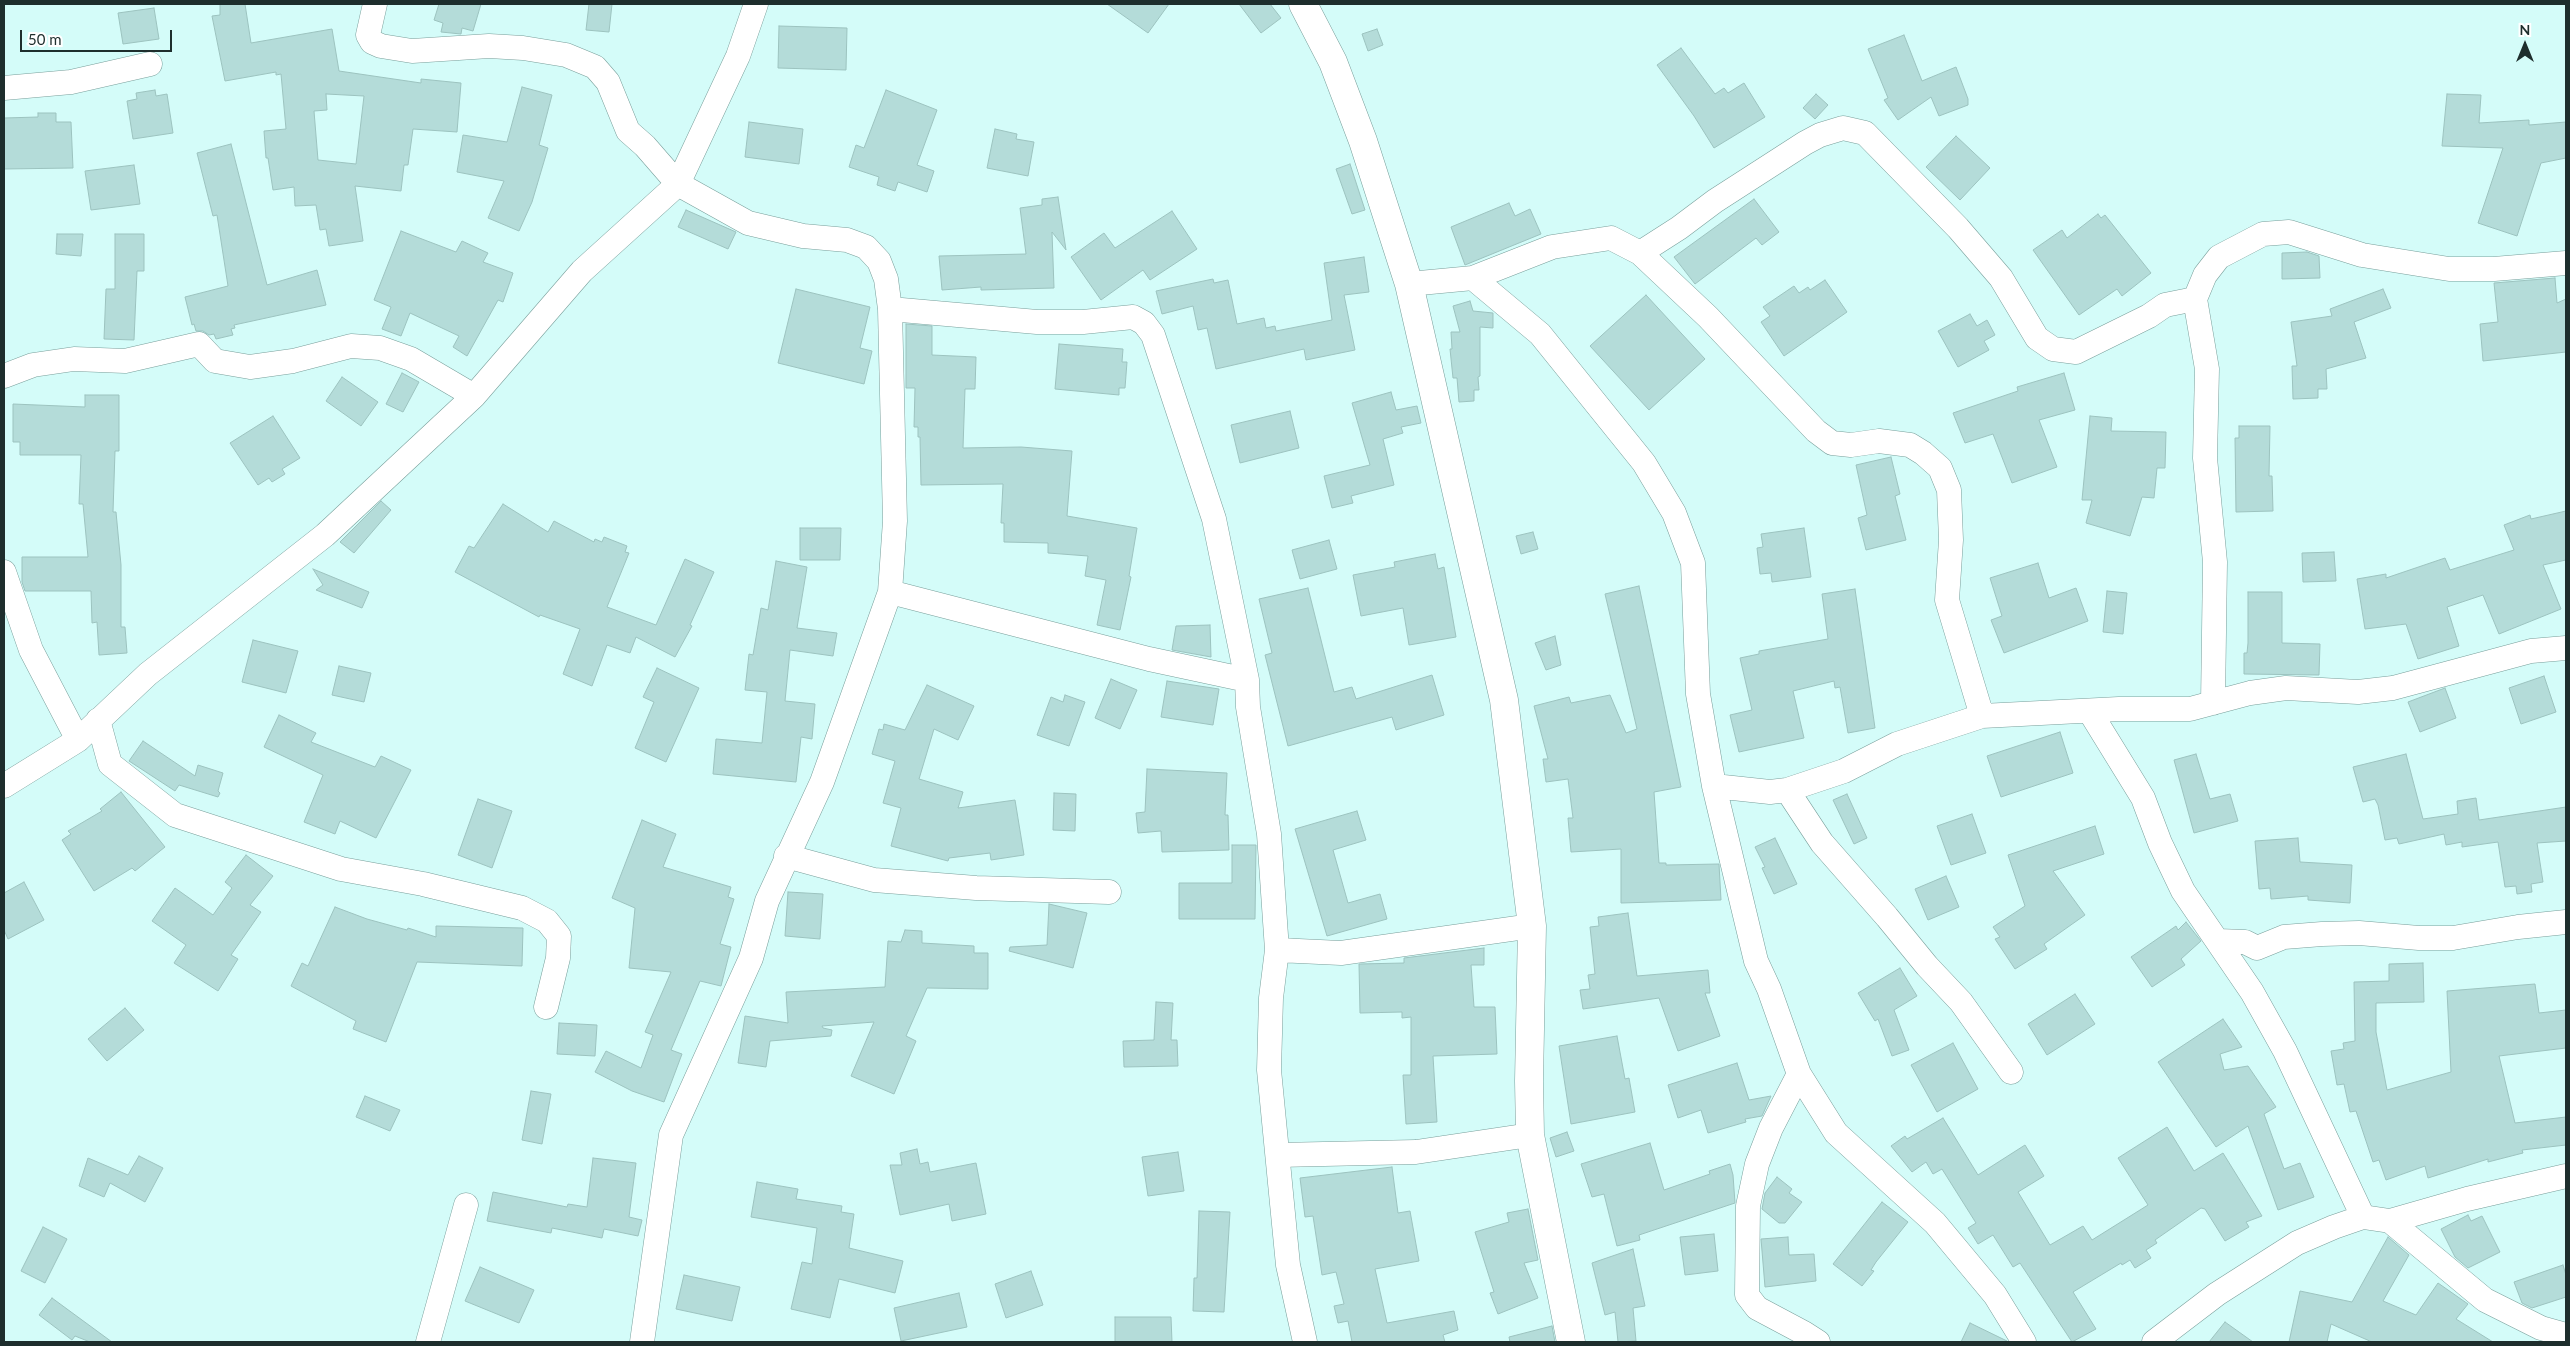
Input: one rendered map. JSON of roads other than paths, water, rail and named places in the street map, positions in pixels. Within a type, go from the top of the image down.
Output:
[{"type":"street","points":[[375,4],[368,35],[372,42],[381,46],[412,51],[489,46],[523,48],[566,55],[595,67],[608,82],[628,131],[645,146],[678,184],[748,223],[803,236],[847,240],[866,247],[879,261],[886,279],[890,309],[895,521],[890,592],[822,782],[786,856],[767,901],[751,958],[671,1135],[642,1342]]},
{"type":"street","points":[[4,786],[78,740],[148,674],[325,535],[474,396],[582,271],[678,184],[738,56],[756,4]]},
{"type":"street","points":[[1303,4],[1337,70],[1363,142],[1409,284],[1504,700],[1532,926],[1529,1081],[1530,1134],[1571,1342]]},
{"type":"street","points":[[4,88],[71,82],[150,64]]},
{"type":"street","points":[[1640,253],[1679,228],[1715,201],[1805,143],[1820,135],[1843,128],[1866,133],[1958,228],[2000,278],[2037,338],[2052,349],[2076,352],[2149,316],[2165,306],[2195,299]]},
{"type":"street","points":[[2213,703],[2215,562],[2206,458],[2206,369],[2195,299],[2205,275],[2219,257],[2263,234],[2289,232],[2362,255],[2449,269],[2494,269],[2566,264]]},
{"type":"street","points":[[1409,284],[1473,278],[1552,247],[1612,238],[1640,253],[1708,317],[1816,431],[1832,443],[1851,445],[1879,441],[1910,446],[1940,468],[1949,490],[1950,540],[1947,600],[1982,716]]},
{"type":"street","points":[[1473,278],[1540,334],[1644,463],[1674,513],[1693,563],[1698,694],[1714,786],[1756,961],[1769,990],[1799,1074],[1836,1133],[1935,1223],[1995,1296],[2024,1342]]},
{"type":"street","points":[[890,309],[1037,322],[1083,322],[1133,317],[1144,323],[1153,335],[1214,519],[1248,680],[1248,707],[1269,834],[1277,950],[1271,998],[1269,1070],[1288,1265],[1305,1342]]},
{"type":"street","points":[[4,376],[33,365],[74,358],[125,361],[199,344],[216,361],[250,367],[293,361],[351,346],[380,348],[411,358],[474,396]]},
{"type":"street","points":[[4,572],[31,650],[78,740]]},
{"type":"street","points":[[890,592],[1148,659],[1248,680]]},
{"type":"street","points":[[1714,786],[1770,792],[1787,790],[1844,771],[1897,744],[1982,716],[2054,711],[2090,712],[2119,708],[2190,709],[2250,693],[2286,688],[2358,692],[2393,688],[2531,651],[2566,648]]},
{"type":"street","points":[[2090,712],[2143,798],[2160,843],[2183,891],[2203,923],[2218,941],[2252,992],[2285,1051],[2363,1217]]},
{"type":"street","points":[[98,720],[110,764],[175,815],[342,869],[424,884],[522,908],[547,920],[559,936],[558,958],[546,1007]]},
{"type":"street","points":[[1787,790],[1822,843],[1927,966],[1961,1002],[2011,1072]]},
{"type":"street","points":[[786,856],[874,880],[976,888],[1109,892]]},
{"type":"street","points":[[2218,941],[2245,942],[2257,948],[2284,937],[2312,934],[2360,933],[2419,938],[2453,938],[2518,927],[2566,922]]},
{"type":"street","points":[[1277,950],[1341,953],[1532,926]]},
{"type":"street","points":[[2252,992],[2257,948]]},
{"type":"street","points":[[1799,1074],[1771,1128],[1757,1164],[1748,1206],[1747,1296],[1757,1308],[1818,1342]]},
{"type":"street","points":[[1278,1155],[1416,1152],[1530,1134]]},
{"type":"street","points":[[2154,1342],[2217,1294],[2297,1243],[2363,1217],[2390,1221],[2467,1199],[2566,1176]]},
{"type":"street","points":[[428,1342],[466,1205]]},
{"type":"street","points":[[2390,1221],[2485,1300],[2541,1328],[2566,1335]]}]
